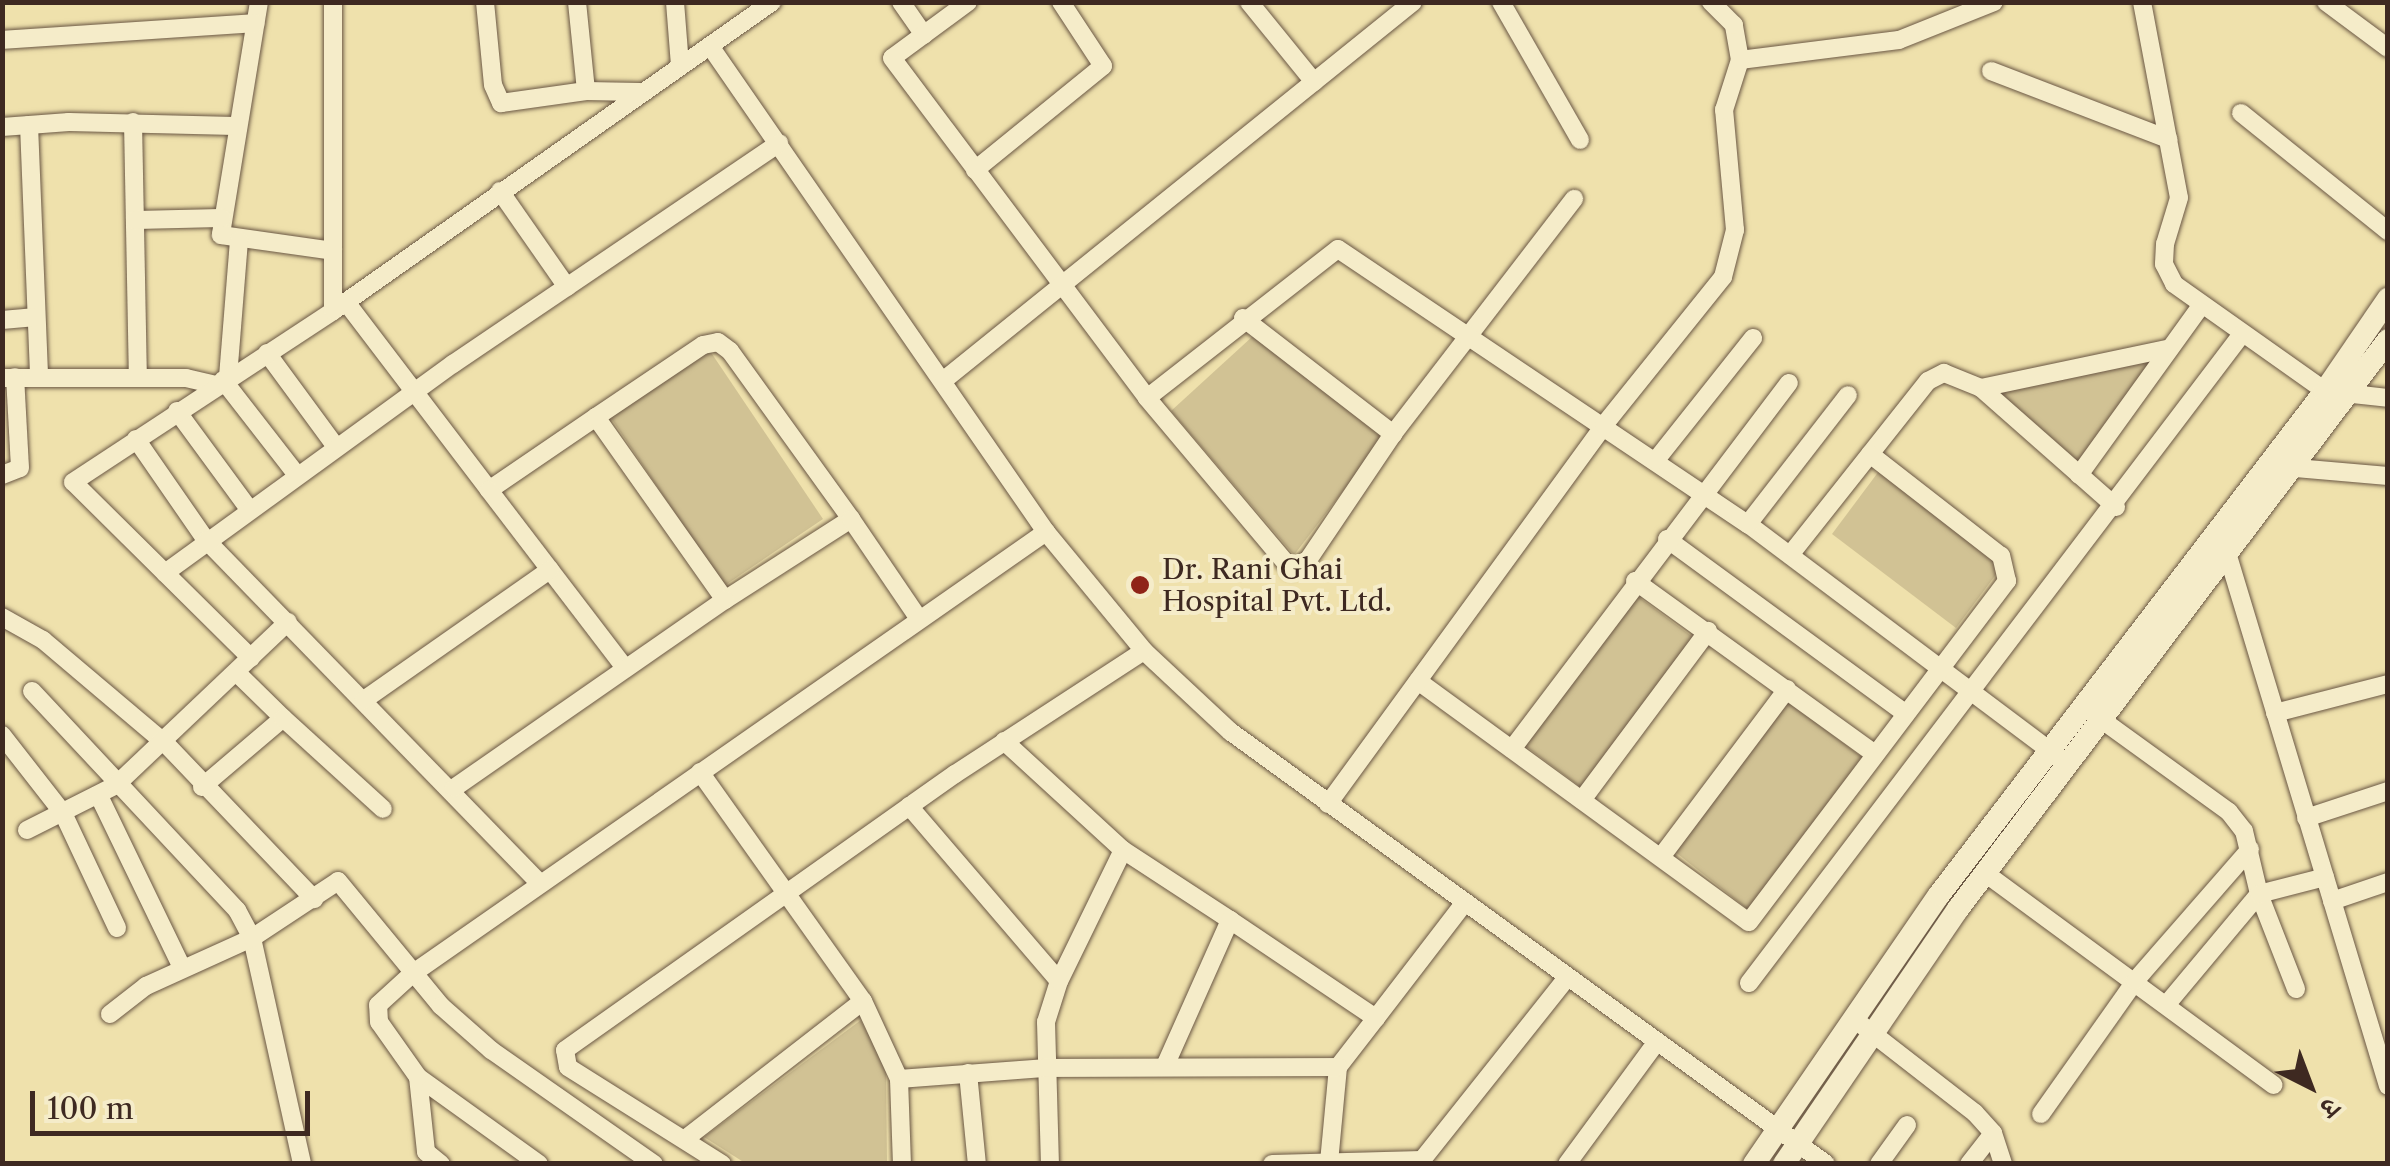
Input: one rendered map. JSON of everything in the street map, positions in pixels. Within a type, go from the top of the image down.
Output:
[{"type":"street","points":[[259,2],[235,126],[221,235],[334,251]]},
{"type":"street","points":[[333,2],[334,251],[340,306],[489,490],[625,668]]},
{"type":"street","points":[[484,2],[493,85],[502,104],[586,91],[640,92]]},
{"type":"street","points":[[576,2],[586,91]]},
{"type":"street","points":[[674,2],[680,65]]},
{"type":"street","points":[[251,658],[73,482],[340,306],[772,2]]},
{"type":"street","points":[[901,2],[924,34]]},
{"type":"street","points":[[968,2],[892,58],[1147,398],[1291,569],[1308,560],[1393,434],[1574,198]]},
{"type":"street","points":[[975,170],[1103,66],[1061,2]]},
{"type":"street","points":[[1249,2],[1314,82]]},
{"type":"street","points":[[944,380],[1412,2]]},
{"type":"street","points":[[1501,2],[1580,140]]},
{"type":"street","points":[[1328,804],[1733,255],[1724,110],[1740,60],[1734,25],[1711,2]]},
{"type":"street","points":[[1740,60],[1898,40],[1994,2]]},
{"type":"street","points":[[2142,2],[2179,213],[2164,264],[2174,284],[2326,391],[2388,398]]},
{"type":"street","points":[[2326,2],[2388,48]]},
{"type":"street","points":[[2,40],[255,23]]},
{"type":"street","points":[[710,46],[1046,532],[1144,651],[1232,732],[1826,1164]]},
{"type":"street","points":[[1992,71],[2168,138]]},
{"type":"street","points":[[2241,112],[2388,231]]},
{"type":"street","points":[[2,127],[133,122],[235,126]]},
{"type":"street","points":[[133,122],[138,378]]},
{"type":"street","points":[[29,125],[39,377]]},
{"type":"street","points":[[165,573],[411,394],[779,143]]},
{"type":"street","points":[[500,191],[567,287]]},
{"type":"street","points":[[135,220],[222,218]]},
{"type":"street","points":[[239,240],[223,381],[297,475]]},
{"type":"street","points":[[1147,398],[1243,318],[1338,249],[1748,524],[2059,757]]},
{"type":"street","points":[[1754,1164],[1789,1136],[1863,1026],[2220,528],[2326,391],[2388,298]]},
{"type":"street","points":[[2080,475],[2201,306]]},
{"type":"street","points":[[2,320],[36,317]]},
{"type":"street","points":[[1243,318],[1393,434]]},
{"type":"street","points":[[1749,982],[2116,507],[2242,334]]},
{"type":"street","points":[[1656,460],[1753,338]]},
{"type":"street","points":[[489,490],[704,344],[718,342],[851,519],[919,619]]},
{"type":"street","points":[[1863,1026],[1985,873],[2059,757],[2102,720],[2229,557],[2387,343]]},
{"type":"street","points":[[1981,388],[2170,348]]},
{"type":"street","points":[[267,352],[336,447]]},
{"type":"street","points":[[1790,555],[1928,381],[1958,374],[1981,388],[2116,507]]},
{"type":"street","points":[[2,475],[20,468],[9,378],[223,381]]},
{"type":"street","points":[[1512,749],[1700,493],[1789,384]]},
{"type":"street","points":[[1748,524],[1848,395]]},
{"type":"street","points":[[176,411],[249,509]]},
{"type":"street","points":[[596,417],[725,600]]},
{"type":"street","points":[[136,439],[206,540],[454,788],[540,884]]},
{"type":"street","points":[[1418,681],[1750,922],[2006,581],[2008,566],[1870,454]]},
{"type":"street","points":[[2296,468],[2388,476]]},
{"type":"street","points":[[454,788],[725,600],[851,519]]},
{"type":"street","points":[[2220,528],[2332,901],[2380,1025],[2388,1086]]},
{"type":"street","points":[[539,1164],[418,1077],[379,1022],[378,1005],[412,974],[1046,532]]},
{"type":"street","points":[[1666,539],[1906,714]]},
{"type":"street","points":[[364,700],[550,570]]},
{"type":"street","points":[[1635,581],[1875,754]]},
{"type":"street","points":[[2,616],[43,640],[165,743],[202,787],[314,899]]},
{"type":"street","points":[[27,830],[116,785],[165,743],[288,622]]},
{"type":"street","points":[[1582,800],[1708,631]]},
{"type":"street","points":[[722,1164],[568,1067],[565,1050],[908,806],[1144,651]]},
{"type":"street","points":[[236,672],[383,808]]},
{"type":"street","points":[[2275,713],[2388,684]]},
{"type":"street","points":[[1661,857],[1787,689]]},
{"type":"street","points":[[32,691],[116,785],[214,880],[252,938],[302,1164]]},
{"type":"street","points":[[202,787],[283,718]]},
{"type":"street","points":[[2102,720],[2229,812],[2250,849],[2259,894],[2296,989]]},
{"type":"street","points":[[2,734],[63,813],[117,928]]},
{"type":"street","points":[[1004,740],[1123,850],[1376,1018]]},
{"type":"street","points":[[700,772],[789,890],[863,1001],[899,1079],[902,1164]]},
{"type":"street","points":[[2306,818],[2388,791]]},
{"type":"street","points":[[99,796],[181,966]]},
{"type":"street","points":[[908,806],[1059,980]]},
{"type":"street","points":[[2040,1114],[2135,981],[2250,849]]},
{"type":"street","points":[[1050,1164],[1044,1068],[1046,1022],[1059,980],[1123,850]]},
{"type":"street","points":[[1985,873],[2274,1085]]},
{"type":"street","points":[[2167,1004],[2259,894],[2325,877]]},
{"type":"street","points":[[110,1014],[181,966],[252,938],[338,881],[412,974],[490,1050],[654,1164]]},
{"type":"street","points":[[2332,901],[2388,882]]},
{"type":"street","points":[[1329,1162],[1338,1067],[1465,902]]},
{"type":"street","points":[[1165,1066],[1230,920]]},
{"type":"street","points":[[1272,1164],[1424,1162],[1567,978]]},
{"type":"street","points":[[685,1139],[863,1001]]},
{"type":"street","points":[[1863,1026],[1992,1133],[2003,1164]]},
{"type":"street","points":[[1567,1164],[1656,1044]]},
{"type":"street","points":[[899,1079],[1044,1068],[1338,1067]]},
{"type":"street","points":[[968,1073],[977,1164]]},
{"type":"street","points":[[418,1077],[432,1160]]},
{"type":"street","points":[[1879,1164],[1907,1125]]},
{"type":"street","points":[[1969,1164],[1992,1133]]},
{"type":"street","points":[[1784,1164],[1789,1136]]},
{"type":"shaded area","points":[[1253,336],[1386,435],[1294,555],[1171,411]]},
{"type":"shaded area","points":[[708,348],[823,519],[724,586],[609,415]]},
{"type":"shaded area","points":[[2158,357],[2079,467],[1992,389]]},
{"type":"shaded area","points":[[1879,471],[2003,565],[1956,628],[1832,534]]},
{"type":"shaded area","points":[[1636,595],[1694,638],[1582,788],[1524,745]]},
{"type":"shaded area","points":[[1788,702],[1862,757],[1750,911],[1674,851]]},
{"type":"shaded area","points":[[861,1020],[886,1070],[887,1163],[745,1163],[704,1137]]},
{"type":"place","name":"Dr. Rani Ghai Hospital Pvt. Ltd.","points":[[1140,585]]}]
